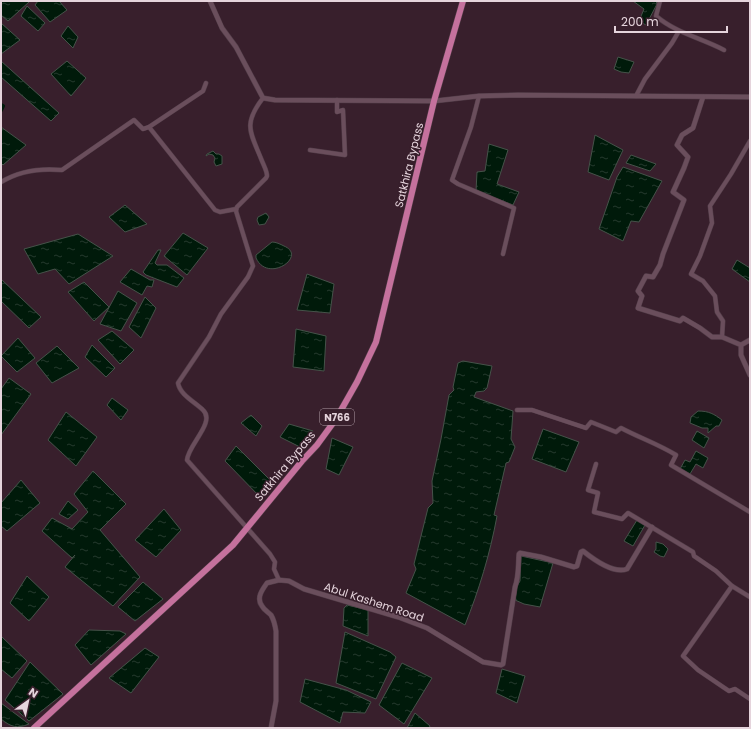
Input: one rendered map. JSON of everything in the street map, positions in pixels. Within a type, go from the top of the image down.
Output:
[{"type":"highway","name":"Satkhira Bypass","points":[[34,728],[233,545],[336,419],[357,382],[376,342],[434,101],[463,1]]},
{"type":"street","points":[[210,1],[222,28],[239,53],[263,98]]},
{"type":"street","points":[[660,1],[656,16],[679,31],[724,50]]},
{"type":"street","points":[[636,96],[645,79],[672,43],[679,31]]},
{"type":"street","points":[[1,182],[21,173],[48,168],[62,170],[134,120],[143,129],[149,128],[203,91],[206,83]]},
{"type":"street","points":[[263,98],[275,100],[434,101],[479,96],[526,95],[750,97]]},
{"type":"street","points":[[479,96],[471,127],[452,180],[514,208],[503,254]]},
{"type":"street","points":[[703,97],[693,128],[682,135],[677,145],[688,157],[673,192],[684,200],[660,265],[653,277],[646,276],[638,291],[642,296],[638,308],[680,321],[683,318],[712,338],[722,337],[741,345]]},
{"type":"street","points":[[149,128],[215,210],[220,212],[236,209],[267,176],[251,134],[250,124],[253,114],[263,98]]},
{"type":"street","points":[[310,150],[345,154],[343,110],[337,112],[337,100]]},
{"type":"street","points":[[722,337],[723,321],[717,312],[715,296],[703,281],[691,274],[700,256],[712,222],[710,206],[750,141]]},
{"type":"street","points":[[236,209],[253,264],[252,269],[221,314],[209,337],[178,383],[179,388],[184,394],[205,411],[207,418],[205,426],[188,454],[187,460],[247,527],[275,562],[274,569],[278,580],[267,583],[260,592],[259,599],[261,605],[271,615],[276,631],[276,701],[271,728]]},
{"type":"street","points":[[741,345],[750,340]]},
{"type":"street","points":[[741,345],[742,355],[750,375]]},
{"type":"street","points":[[517,410],[532,410],[586,428],[591,422],[616,432],[621,428],[647,441],[658,444],[676,455],[671,465],[750,512]]},
{"type":"street","points":[[596,464],[588,490],[598,493],[594,512],[622,519],[628,513],[693,552],[694,556],[716,571],[732,586],[750,597]]},
{"type":"street","name":"Abul Kashem Road","points":[[278,580],[289,581],[304,589],[398,617],[427,628],[483,662],[501,665],[503,664],[507,644],[515,587],[519,578],[519,554],[541,557],[574,567],[577,566],[581,552],[583,551],[595,560],[617,570],[623,570],[627,569],[652,527]]},
{"type":"street","points":[[732,586],[683,656],[698,670],[728,691],[735,689],[750,699]]},
{"type":"water","points":[[1,1],[29,2],[8,21],[1,15]]},
{"type":"water","points":[[38,1],[59,1],[67,10],[50,22],[35,5]]},
{"type":"water","points":[[633,1],[656,1],[657,4],[646,25],[639,21],[644,9]]},
{"type":"water","points":[[27,6],[45,23],[38,31],[21,16]]},
{"type":"water","points":[[1,23],[20,40],[1,54]]},
{"type":"water","points":[[68,26],[78,37],[73,48],[61,36]]},
{"type":"water","points":[[618,57],[634,62],[629,73],[614,69]]},
{"type":"water","points":[[1,61],[59,113],[51,121],[1,77]]},
{"type":"water","points":[[67,61],[86,78],[71,96],[51,74]]},
{"type":"water","points":[[1,127],[26,145],[3,165],[1,163]]},
{"type":"water","points":[[595,135],[623,150],[609,180],[588,172]]},
{"type":"water","points":[[489,144],[508,150],[497,184],[519,192],[513,205],[476,191],[477,172],[485,171]]},
{"type":"water","points":[[213,151],[222,156],[222,164],[216,166],[213,155],[209,154],[206,156]]},
{"type":"water","points":[[631,155],[656,164],[650,171],[626,163]]},
{"type":"water","points":[[623,167],[662,181],[639,222],[631,221],[623,241],[599,229],[617,177]]},
{"type":"water","points":[[125,205],[147,224],[125,232],[109,217]]},
{"type":"water","points":[[266,213],[269,217],[265,224],[259,225],[257,220],[258,217]]},
{"type":"water","points":[[183,233],[208,248],[187,275],[164,256]]},
{"type":"water","points":[[78,234],[113,256],[69,284],[55,269],[38,274],[24,249]]},
{"type":"water","points":[[272,242],[284,246],[290,250],[291,256],[289,261],[284,266],[269,268],[262,265],[256,258],[256,255]]},
{"type":"water","points":[[158,250],[161,250],[155,263],[157,265],[167,265],[184,278],[177,287],[146,275],[143,272]]},
{"type":"water","points":[[737,260],[750,268],[750,282],[732,269]]},
{"type":"water","points":[[131,269],[150,280],[154,280],[152,287],[147,286],[142,295],[120,282]]},
{"type":"water","points":[[307,274],[334,284],[330,313],[297,310]]},
{"type":"water","points":[[1,279],[41,317],[29,328],[1,301]]},
{"type":"water","points":[[84,282],[109,307],[94,321],[68,292]]},
{"type":"water","points":[[118,291],[137,303],[121,331],[100,324]]},
{"type":"water","points":[[145,297],[156,308],[141,338],[129,327]]},
{"type":"water","points":[[296,329],[326,336],[324,371],[293,367]]},
{"type":"water","points":[[112,331],[134,350],[120,364],[98,340]]},
{"type":"water","points":[[18,338],[35,358],[17,372],[1,356]]},
{"type":"water","points":[[92,345],[115,368],[106,377],[85,357]]},
{"type":"water","points":[[57,346],[79,368],[52,383],[36,363]]},
{"type":"water","points":[[463,361],[492,366],[487,388],[484,391],[476,392],[474,397],[513,411],[511,439],[515,447],[509,462],[506,463],[494,515],[497,516],[491,544],[475,599],[465,625],[406,593],[416,569],[414,564],[428,508],[433,503],[432,481],[449,395],[454,390],[453,387],[458,363]]},
{"type":"water","points":[[9,378],[31,394],[1,435],[1,389]]},
{"type":"water","points":[[112,398],[128,410],[121,420],[107,405]]},
{"type":"water","points":[[698,411],[708,412],[722,420],[719,426],[716,426],[708,433],[708,428],[702,428],[690,423],[691,417]]},
{"type":"water","points":[[66,412],[97,437],[76,466],[48,440]]},
{"type":"water","points":[[251,415],[262,426],[256,436],[241,423]]},
{"type":"water","points":[[289,424],[313,431],[302,448],[280,437]]},
{"type":"water","points":[[543,429],[579,442],[566,472],[532,459]]},
{"type":"water","points":[[697,431],[709,438],[704,448],[692,440]]},
{"type":"water","points":[[332,438],[353,447],[339,475],[326,469]]},
{"type":"water","points":[[236,446],[273,483],[261,498],[225,461]]},
{"type":"water","points":[[696,451],[708,458],[703,468],[696,464],[690,474],[680,469],[685,460],[690,462]]},
{"type":"water","points":[[93,471],[126,504],[100,530],[140,577],[113,606],[65,567],[75,555],[72,558],[42,531],[52,518],[72,529],[88,512],[74,494]]},
{"type":"water","points":[[21,480],[40,503],[7,531],[1,526],[1,503]]},
{"type":"water","points":[[68,501],[78,510],[68,519],[59,514]]},
{"type":"water","points":[[164,509],[181,530],[156,557],[135,540]]},
{"type":"water","points":[[637,520],[645,525],[633,546],[624,541]]},
{"type":"water","points":[[656,542],[663,544],[668,549],[664,557],[654,552],[656,549]]},
{"type":"water","points":[[521,556],[553,563],[540,607],[524,604],[515,600],[517,586],[520,581]]},
{"type":"water","points":[[27,576],[49,597],[29,621],[10,603]]},
{"type":"water","points":[[143,582],[163,599],[135,621],[118,607]]},
{"type":"water","points":[[347,605],[368,610],[368,636],[343,626],[344,608]]},
{"type":"water","points":[[89,630],[120,631],[126,634],[91,665],[75,645]]},
{"type":"water","points":[[345,632],[390,652],[396,657],[376,699],[336,683]]},
{"type":"water","points":[[1,636],[27,661],[12,678],[1,669]]},
{"type":"water","points":[[145,648],[159,657],[131,693],[109,678]]},
{"type":"water","points":[[30,662],[63,694],[29,721],[5,700]]},
{"type":"water","points":[[402,663],[432,678],[404,724],[379,705]]},
{"type":"water","points":[[502,669],[525,676],[517,703],[496,693]]},
{"type":"water","points":[[305,679],[346,690],[371,702],[365,713],[343,712],[340,723],[300,702]]},
{"type":"water","points":[[1,703],[29,724],[18,727],[1,719]]},
{"type":"water","points":[[415,713],[430,726],[429,728],[407,728]]},
{"type":"waterway","points":[[1,105],[3,106],[1,110]]}]
